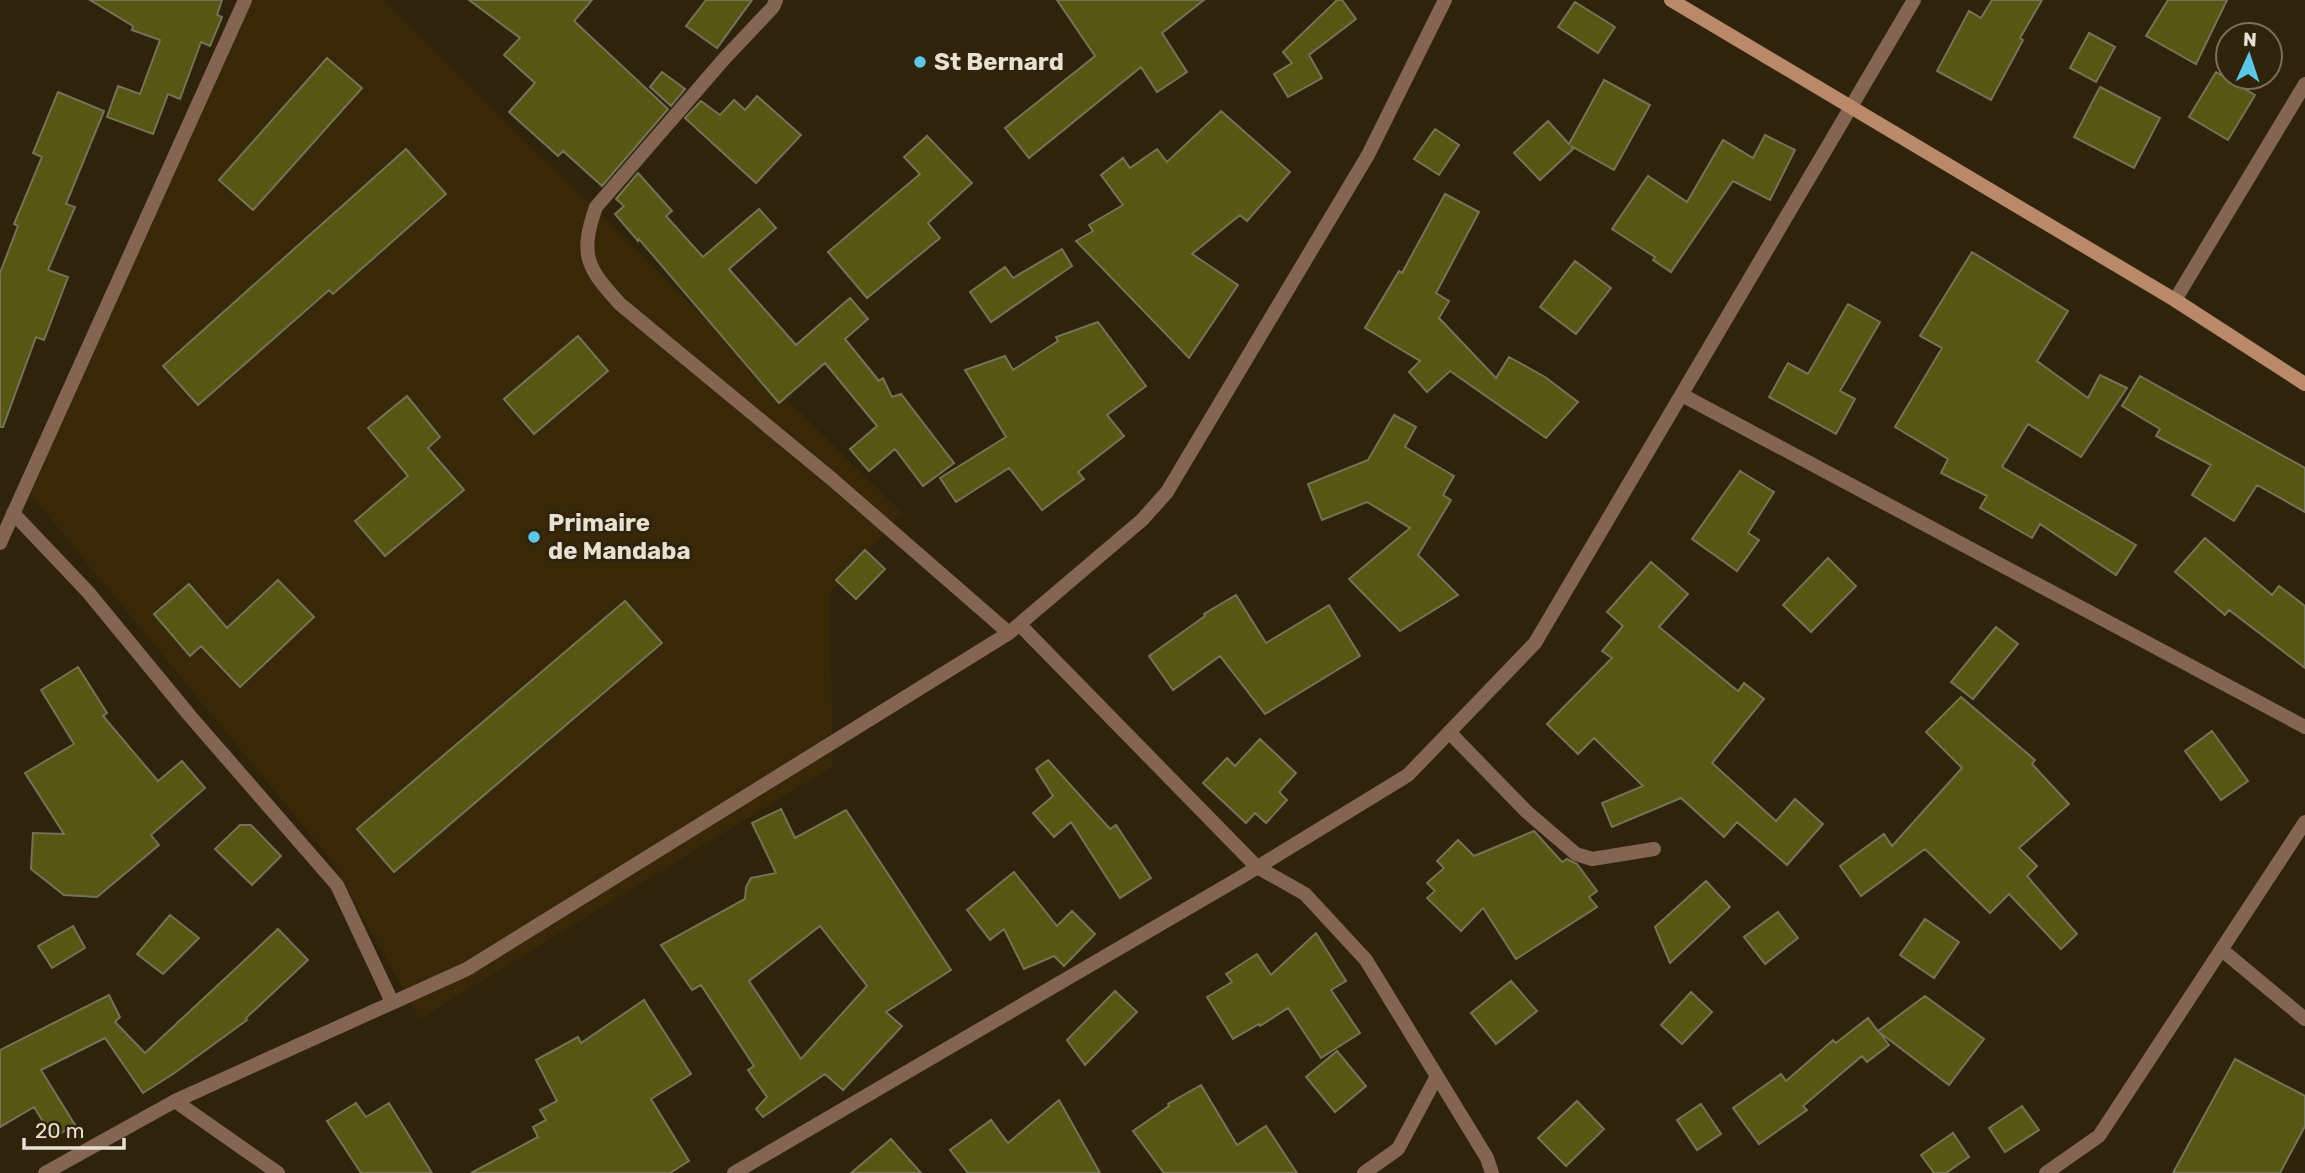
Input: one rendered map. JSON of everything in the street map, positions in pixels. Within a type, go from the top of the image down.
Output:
[{"type":"street","points":[[0,543],[245,0]]},
{"type":"street","points":[[776,0],[773,7],[724,59],[596,207],[587,231],[587,256],[597,279],[620,304],[1015,629],[1257,867],[1305,894],[1366,960],[1487,1158],[1492,1173]]},
{"type":"street","points":[[45,1173],[175,1101],[467,968],[1015,629],[1142,520],[1167,492],[1368,155],[1445,0]]},
{"type":"street","points":[[1671,0],[2175,300],[2305,384]]},
{"type":"street","points":[[734,1173],[1257,867],[1408,775],[1535,643],[1914,0]]},
{"type":"street","points":[[2175,300],[2305,83]]},
{"type":"street","points":[[1682,395],[2305,727]]},
{"type":"street","points":[[13,513],[88,592],[190,716],[337,885],[392,1002]]},
{"type":"street","points":[[1449,732],[1527,812],[1576,854],[1592,859],[1654,849]]},
{"type":"street","points":[[2046,1173],[2099,1136],[2305,822]]},
{"type":"street","points":[[2222,950],[2305,1019]]},
{"type":"street","points":[[1364,1173],[1398,1149],[1437,1076]]},
{"type":"street","points":[[175,1101],[278,1173]]},
{"type":"shaded area","points":[[251,0],[383,0],[902,513],[830,593],[833,766],[420,1019],[331,860],[21,483]]},
{"type":"building","points":[[90,0],[222,0],[217,15],[222,17],[210,46],[201,42],[180,99],[168,94],[153,134],[107,117],[118,86],[140,94],[160,40],[132,30],[133,26]]},
{"type":"building","points":[[469,0],[592,0],[574,21],[668,109],[602,186],[563,151],[558,156],[509,112],[535,83],[504,55],[520,38]]},
{"type":"building","points":[[706,0],[752,0],[717,48],[686,26]]},
{"type":"building","points":[[1057,0],[1204,0],[1162,33],[1187,72],[1157,92],[1141,67],[1029,158],[1005,128],[1095,56]]},
{"type":"building","points":[[1337,0],[1342,0],[1356,19],[1309,55],[1322,78],[1288,97],[1274,74],[1292,63],[1283,52]]},
{"type":"building","points":[[1992,0],[2042,0],[2020,38],[2023,40],[1991,100],[1937,71],[1969,11],[1981,18]]},
{"type":"building","points":[[2168,0],[2227,0],[2217,21],[2214,21],[2214,27],[2196,64],[2146,36]]},
{"type":"building","points":[[1575,2],[1615,27],[1598,53],[1558,27]]},
{"type":"building","points":[[2089,33],[2115,47],[2096,82],[2070,68]]},
{"type":"building","points":[[327,58],[362,88],[253,210],[219,180]]},
{"type":"building","points":[[662,72],[685,89],[671,106],[650,87]]},
{"type":"building","points":[[2214,75],[2214,91],[2248,91],[2255,95],[2228,140],[2189,117]]},
{"type":"building","points":[[1604,80],[1650,105],[1614,170],[1571,146],[1573,149],[1540,180],[1514,153],[1548,121],[1569,144]]},
{"type":"building","points":[[2100,87],[2160,118],[2134,168],[2074,137]]},
{"type":"building","points":[[58,92],[104,111],[66,204],[75,207],[48,270],[68,277],[44,340],[36,337],[3,427],[0,427],[0,273],[18,226],[14,224],[42,157],[33,153]]},
{"type":"building","points":[[757,96],[801,135],[756,183],[685,118],[701,101],[720,115],[734,100],[745,110]]},
{"type":"building","points":[[1221,111],[1290,172],[1247,221],[1240,215],[1192,254],[1238,285],[1189,358],[1076,241],[1093,231],[1089,225],[1123,205],[1101,175],[1123,158],[1130,168],[1157,149],[1167,162]]},
{"type":"building","points":[[1435,129],[1459,145],[1439,175],[1414,159]]},
{"type":"building","points":[[1765,135],[1795,150],[1770,200],[1733,181],[1671,272],[1653,260],[1655,257],[1612,229],[1648,176],[1687,202],[1723,140],[1753,158]]},
{"type":"building","points":[[927,136],[972,183],[928,223],[940,238],[867,298],[828,252],[920,174],[904,157]]},
{"type":"building","points":[[406,149],[446,194],[333,294],[329,290],[198,405],[163,366]]},
{"type":"building","points":[[638,173],[672,211],[666,216],[703,257],[759,209],[776,228],[729,269],[796,345],[850,298],[868,319],[845,339],[879,381],[883,378],[892,397],[901,394],[954,463],[923,486],[895,449],[869,471],[850,449],[877,426],[825,363],[779,403],[615,214],[624,206],[616,199]]},
{"type":"building","points":[[1445,194],[1479,212],[1436,293],[1449,301],[1439,318],[1496,378],[1509,357],[1545,377],[1578,402],[1546,438],[1450,371],[1427,392],[1409,372],[1420,361],[1365,328],[1399,271],[1402,273]]},
{"type":"building","points":[[1062,249],[1072,266],[991,322],[970,292],[1005,267],[1013,278]]},
{"type":"building","points":[[1972,252],[2068,311],[2037,361],[2088,398],[2100,375],[2127,388],[2081,457],[2028,424],[2002,467],[2136,545],[2116,575],[2040,524],[2032,538],[1980,508],[1987,496],[1941,473],[1948,459],[1895,427],[1942,348],[1920,336]]},
{"type":"building","points":[[1575,261],[1611,288],[1576,334],[1540,307]]},
{"type":"building","points":[[1848,304],[1880,322],[1840,391],[1855,399],[1836,434],[1769,397],[1788,363],[1808,374]]},
{"type":"building","points":[[1098,322],[1146,386],[1107,415],[1124,436],[1078,472],[1084,479],[1042,510],[1009,468],[956,502],[940,478],[1006,437],[965,370],[1005,356],[1013,370],[1058,341],[1056,337]]},
{"type":"building","points":[[578,336],[608,371],[534,434],[504,399]]},
{"type":"building","points":[[2140,376],[2305,468],[2305,512],[2257,485],[2234,521],[2192,495],[2211,465],[2156,436],[2160,429],[2122,406]]},
{"type":"building","points":[[407,396],[440,437],[428,448],[464,490],[385,556],[355,521],[408,476],[368,428]]},
{"type":"building","points":[[1394,415],[1416,427],[1405,447],[1454,476],[1443,495],[1451,500],[1418,555],[1458,595],[1400,631],[1349,579],[1410,528],[1367,502],[1322,520],[1308,484],[1368,460]]},
{"type":"building","points":[[1740,471],[1774,492],[1748,533],[1759,540],[1737,571],[1692,539]]},
{"type":"building","points":[[2205,538],[2272,595],[2279,586],[2305,606],[2305,668],[2229,610],[2225,615],[2175,572]]},
{"type":"building","points":[[865,550],[885,569],[856,599],[836,580]]},
{"type":"building","points":[[1828,558],[1856,586],[1811,632],[1783,605]]},
{"type":"building","points":[[1651,562],[1688,594],[1659,627],[1738,691],[1744,683],[1764,699],[1712,763],[1776,821],[1795,799],[1823,824],[1787,865],[1737,822],[1724,837],[1681,798],[1612,827],[1602,803],[1643,786],[1594,738],[1578,754],[1547,724],[1612,658],[1602,651],[1623,626],[1607,612]]},
{"type":"building","points":[[278,580],[314,617],[240,687],[201,646],[190,656],[154,614],[189,584],[227,628]]},
{"type":"building","points":[[1236,595],[1266,643],[1329,605],[1360,656],[1265,714],[1220,656],[1173,690],[1149,656],[1205,616],[1204,614]]},
{"type":"building","points":[[625,601],[662,643],[394,872],[357,829]]},
{"type":"building","points":[[1996,627],[2018,644],[1973,699],[1951,682]]},
{"type":"building","points":[[78,667],[107,713],[103,716],[158,781],[182,761],[205,788],[151,835],[159,845],[97,897],[64,895],[31,869],[33,833],[64,834],[25,773],[74,744],[41,690]]},
{"type":"building","points":[[1961,697],[2035,760],[2032,764],[2069,804],[2019,848],[2037,866],[2027,876],[2077,934],[2061,949],[2009,894],[1990,913],[1925,849],[1861,896],[1840,866],[1884,834],[1892,846],[1962,768],[1926,732]]},
{"type":"building","points":[[2212,731],[2248,781],[2221,800],[2185,751]]},
{"type":"building","points":[[1260,739],[1296,773],[1279,792],[1287,800],[1266,823],[1255,813],[1246,823],[1203,783],[1227,758],[1235,766]]},
{"type":"building","points":[[1048,760],[1110,829],[1116,825],[1151,878],[1120,898],[1071,822],[1054,837],[1033,813],[1053,796],[1036,769]]},
{"type":"building","points":[[781,809],[795,838],[846,810],[951,970],[886,1012],[902,1026],[843,1090],[825,1074],[763,1117],[756,1109],[767,1097],[748,1070],[754,1066],[701,985],[692,990],[661,945],[745,899],[746,887],[751,878],[776,873],[752,823]],"holes":[[[820,926],[867,986],[801,1059],[749,981]]]},
{"type":"building","points":[[240,825],[251,825],[281,856],[252,885],[215,849]]},
{"type":"building","points":[[1534,831],[1562,862],[1567,859],[1577,864],[1597,891],[1589,897],[1597,907],[1516,959],[1483,908],[1461,931],[1427,898],[1435,891],[1427,883],[1444,868],[1437,861],[1458,840],[1474,856]]},
{"type":"building","points":[[1014,872],[1057,926],[1072,911],[1095,934],[1064,966],[1054,956],[1024,969],[1004,929],[990,940],[967,910]]},
{"type":"building","points":[[1706,881],[1730,907],[1670,963],[1655,927]]},
{"type":"building","points":[[1778,912],[1798,938],[1765,964],[1744,937]]},
{"type":"building","points":[[170,915],[199,938],[163,974],[137,954]]},
{"type":"building","points":[[1925,919],[1959,942],[1934,978],[1900,955]]},
{"type":"building","points":[[73,926],[85,948],[52,968],[38,946]]},
{"type":"building","points":[[278,929],[308,960],[246,1018],[247,1020],[173,1074],[143,1093],[105,1038],[41,1070],[75,1125],[53,1138],[34,1107],[0,1127],[0,1050],[109,995],[120,1017],[115,1022],[145,1053]]},
{"type":"building","points":[[1316,933],[1346,981],[1331,990],[1360,1033],[1321,1058],[1288,1008],[1233,1039],[1207,997],[1232,982],[1226,974],[1257,954],[1271,975]]},
{"type":"building","points":[[1511,981],[1537,1011],[1496,1044],[1471,1013]]},
{"type":"building","points":[[1115,991],[1137,1012],[1085,1065],[1067,1040]]},
{"type":"building","points":[[1691,992],[1712,1012],[1682,1044],[1661,1025]]},
{"type":"building","points":[[1925,996],[1984,1039],[1949,1085],[1879,1032],[1889,1045],[1867,1062],[1862,1056],[1803,1106],[1807,1110],[1759,1144],[1733,1108],[1781,1074],[1786,1081],[1833,1040],[1836,1043],[1868,1018],[1878,1031]]},
{"type":"building","points":[[644,1000],[691,1074],[651,1099],[689,1161],[670,1173],[471,1173],[538,1137],[533,1127],[546,1120],[540,1110],[557,1101],[536,1060],[578,1037],[581,1043]]},
{"type":"building","points":[[1337,1051],[1366,1086],[1335,1112],[1306,1077]]},
{"type":"building","points":[[2235,1059],[2305,1096],[2305,1126],[2280,1173],[2173,1173]]},
{"type":"building","points":[[1201,1085],[1237,1145],[1266,1126],[1297,1173],[1164,1173],[1133,1131],[1169,1106],[1168,1104]]},
{"type":"building","points":[[1059,1100],[1100,1173],[968,1173],[950,1150],[991,1120],[1008,1143]]},
{"type":"building","points":[[1577,1101],[1604,1129],[1566,1166],[1538,1138]]},
{"type":"building","points":[[356,1103],[366,1117],[389,1103],[432,1173],[361,1173],[327,1121]]},
{"type":"building","points":[[1701,1104],[1721,1134],[1697,1150],[1677,1120]]},
{"type":"building","points":[[2022,1106],[2039,1130],[2005,1152],[1989,1128]]},
{"type":"building","points":[[1953,1133],[1969,1157],[1946,1173],[1934,1173],[1921,1155]]},
{"type":"building","points":[[891,1139],[921,1173],[851,1173]]},
{"type":"place","name":"St Bernard","points":[[920,62]]},
{"type":"place","name":"Primaire de Mandaba","points":[[534,537]]}]
